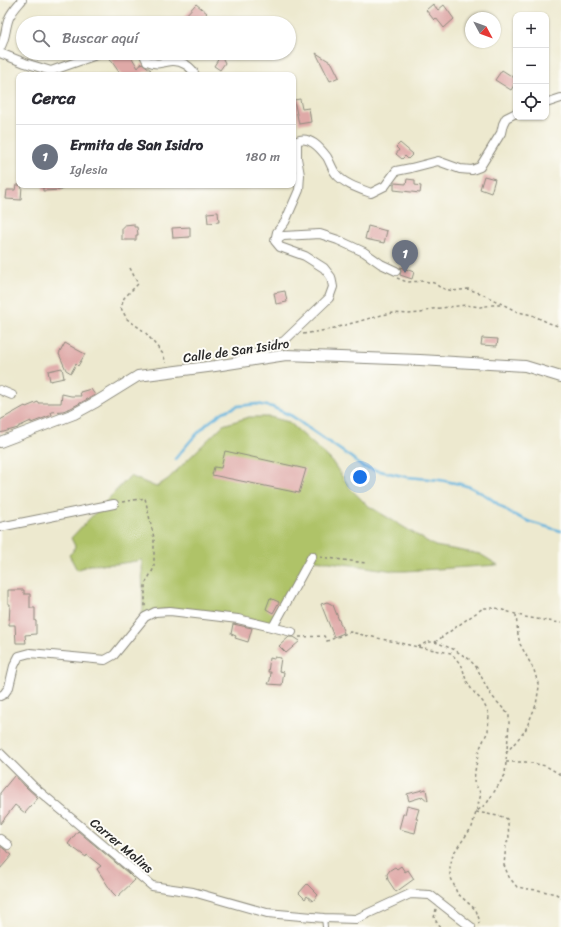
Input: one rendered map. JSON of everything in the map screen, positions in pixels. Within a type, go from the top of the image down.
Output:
[{"type":"street","points":[[0,48],[4,42],[8,19],[22,0]]},
{"type":"street","points":[[0,54],[25,64],[51,71],[82,60]]},
{"type":"street","points":[[146,60],[155,64],[173,60],[186,64],[194,72]]},
{"type":"street","points":[[549,102],[561,98]]},
{"type":"street","points":[[296,138],[306,139],[316,145],[326,157],[336,174],[347,183],[371,193],[385,186],[396,171],[438,162],[460,169],[472,170],[480,167],[501,133],[506,118],[513,114]]},
{"type":"street","points":[[230,364],[284,341],[329,298],[333,287],[330,277],[324,268],[305,256],[280,247],[275,240],[277,232],[284,222],[299,190],[300,175],[296,148]]},
{"type":"street","points":[[275,240],[283,236],[320,234],[338,240],[364,252],[381,264],[396,271]]},
{"type":"street","name":"Calle de San Isidro","points":[[0,442],[74,414],[138,376],[286,355],[526,366],[561,376]]},
{"type":"street","points":[[0,390],[12,395]]},
{"type":"street","points":[[0,527],[114,504]]},
{"type":"street","points":[[273,627],[312,556]]},
{"type":"street","points":[[0,696],[4,694],[9,687],[14,666],[19,656],[30,653],[105,660],[114,655],[145,617],[155,612],[170,611],[238,619],[292,632]]},
{"type":"street","name":"Carrer Molins","points":[[0,754],[34,787],[152,886],[193,892],[267,913],[324,918],[356,918],[410,894],[430,895],[434,898]]},
{"type":"street","points":[[0,839],[8,846]]},
{"type":"street","points":[[434,898],[471,927]]},
{"type":"lane","points":[[324,918],[326,927]]},
{"type":"path","points":[[130,268],[138,284],[124,298],[121,308],[126,319],[145,332],[163,354],[170,372]]},
{"type":"path","points":[[396,271],[394,278],[407,282],[424,281],[434,283],[441,288],[453,290],[468,289],[480,293],[503,306],[518,312],[532,315],[561,327]]},
{"type":"path","points":[[302,334],[327,330],[394,313],[421,313],[432,309],[466,305],[480,307],[492,305],[503,306]]},
{"type":"path","points":[[114,504],[145,498],[154,538],[154,568],[145,584],[145,617]]},
{"type":"path","points":[[312,556],[366,563]]},
{"type":"path","points":[[435,642],[483,608],[496,608],[516,615],[561,623]]},
{"type":"path","points":[[506,753],[525,730],[536,705],[539,687],[534,670],[520,644],[516,615]]},
{"type":"path","points":[[292,632],[299,637],[324,636],[327,641],[350,632],[451,653],[462,666],[466,680],[472,690],[483,702],[489,714],[488,731],[479,750],[475,771],[474,782],[481,794],[472,827],[453,854],[450,867],[450,876],[457,893],[476,910],[480,922],[475,927]]},
{"type":"path","points":[[418,647],[427,642],[435,642],[453,649],[468,659],[477,668],[491,695],[509,715],[510,724],[506,753],[505,776],[487,803],[476,812]]},
{"type":"path","points":[[506,762],[526,762],[546,766],[561,775]]},
{"type":"path","points":[[476,812],[504,817],[506,819],[508,824],[508,838],[504,865],[509,877],[517,887],[556,894],[561,897]]},
{"type":"path","points":[[434,898],[436,908],[434,918],[440,927]]},
{"type":"green space","points":[[249,417],[270,417],[289,422],[331,460],[350,488],[367,505],[435,546],[480,554],[498,565],[395,571],[308,559],[275,621],[269,624],[248,619],[245,616],[242,617],[161,610],[141,620],[143,609],[142,560],[117,564],[89,565],[77,570],[69,555],[75,546],[71,538],[130,476],[156,487],[168,479],[223,425]]},
{"type":"building","points":[[196,4],[207,13],[204,16],[185,16]]},
{"type":"building","points":[[433,4],[438,10],[444,5],[454,19],[444,28],[436,18],[434,20],[426,10]]},
{"type":"building","points":[[316,53],[332,63],[339,77],[330,81]]},
{"type":"building","points":[[111,60],[133,60],[138,68],[142,63],[151,70],[145,72],[119,72]]},
{"type":"building","points":[[218,60],[224,60],[225,63],[220,70],[214,66]]},
{"type":"building","points":[[502,70],[513,77],[513,87],[511,90],[495,80]]},
{"type":"building","points":[[300,99],[302,109],[309,108],[311,122],[299,124],[296,110],[296,100]]},
{"type":"building","points":[[400,143],[413,154],[408,159],[405,156],[402,159],[396,154],[399,150],[396,147]]},
{"type":"building","points":[[484,176],[495,179],[491,193],[480,189]]},
{"type":"building","points":[[407,179],[415,180],[415,185],[421,186],[420,193],[394,190],[394,183],[406,184]]},
{"type":"building","points":[[16,185],[16,188],[22,188],[21,200],[6,199],[7,190],[15,190]]},
{"type":"building","points":[[43,188],[62,188],[62,190],[43,191]]},
{"type":"building","points":[[218,212],[219,222],[208,223],[207,213]]},
{"type":"building","points":[[134,224],[134,227],[137,227],[138,235],[136,235],[136,240],[122,240],[122,228],[124,228],[124,225]]},
{"type":"building","points":[[368,226],[387,231],[384,243],[365,239]]},
{"type":"building","points":[[190,227],[190,237],[173,238],[172,228]]},
{"type":"building","points":[[400,267],[414,272],[412,279],[400,275]]},
{"type":"building","points":[[285,291],[287,302],[276,304],[274,293]]},
{"type":"building","points":[[482,338],[498,339],[497,346],[481,345]]},
{"type":"building","points":[[65,343],[85,354],[78,366],[76,364],[71,373],[66,370],[59,354]]},
{"type":"building","points":[[62,368],[64,378],[50,381],[48,371]]},
{"type":"building","points":[[91,389],[95,395],[71,408],[63,411],[51,412],[52,415],[0,433],[0,420],[25,406],[26,407],[38,402],[61,403],[62,394],[81,396],[80,392]]},
{"type":"building","points":[[225,451],[306,469],[299,493],[212,475],[214,467],[221,468]]},
{"type":"building","points":[[8,590],[24,590],[24,594],[30,594],[30,608],[35,608],[36,634],[25,635],[26,643],[16,643],[15,625],[9,625],[10,604],[8,604]]},
{"type":"building","points":[[270,598],[279,602],[273,613],[266,609]]},
{"type":"building","points":[[327,602],[333,605],[344,633],[334,637],[321,604]]},
{"type":"building","points":[[233,624],[252,628],[248,642],[235,638],[236,636],[231,634]]},
{"type":"building","points":[[289,637],[294,637],[300,641],[286,653],[279,646]]},
{"type":"building","points":[[274,657],[281,658],[279,671],[284,672],[282,685],[268,684],[271,672],[268,672],[270,658],[274,659]]},
{"type":"building","points":[[14,776],[38,798],[25,813],[15,805],[0,824],[0,793]]},
{"type":"building","points":[[426,789],[428,801],[422,796],[409,801],[407,794]]},
{"type":"building","points":[[407,806],[419,809],[416,819],[418,819],[415,833],[399,829]]},
{"type":"building","points":[[78,831],[135,880],[117,897],[97,869],[101,866],[87,855],[86,857],[68,844]]},
{"type":"building","points":[[0,846],[12,855],[0,869]]},
{"type":"building","points":[[401,866],[405,872],[408,870],[414,879],[396,892],[388,880],[387,874],[395,867],[397,869]]},
{"type":"building","points":[[307,884],[318,895],[313,901],[307,896],[305,899],[299,893]]},
{"type":"waterway","points":[[175,459],[208,423],[223,412],[238,406],[257,404],[272,407],[292,416],[352,458],[362,467],[407,477],[440,480],[470,487],[487,496],[510,513],[530,522],[561,531]]},
{"type":"place","name":"Ermita de San Isidro","points":[[405,273]]}]
